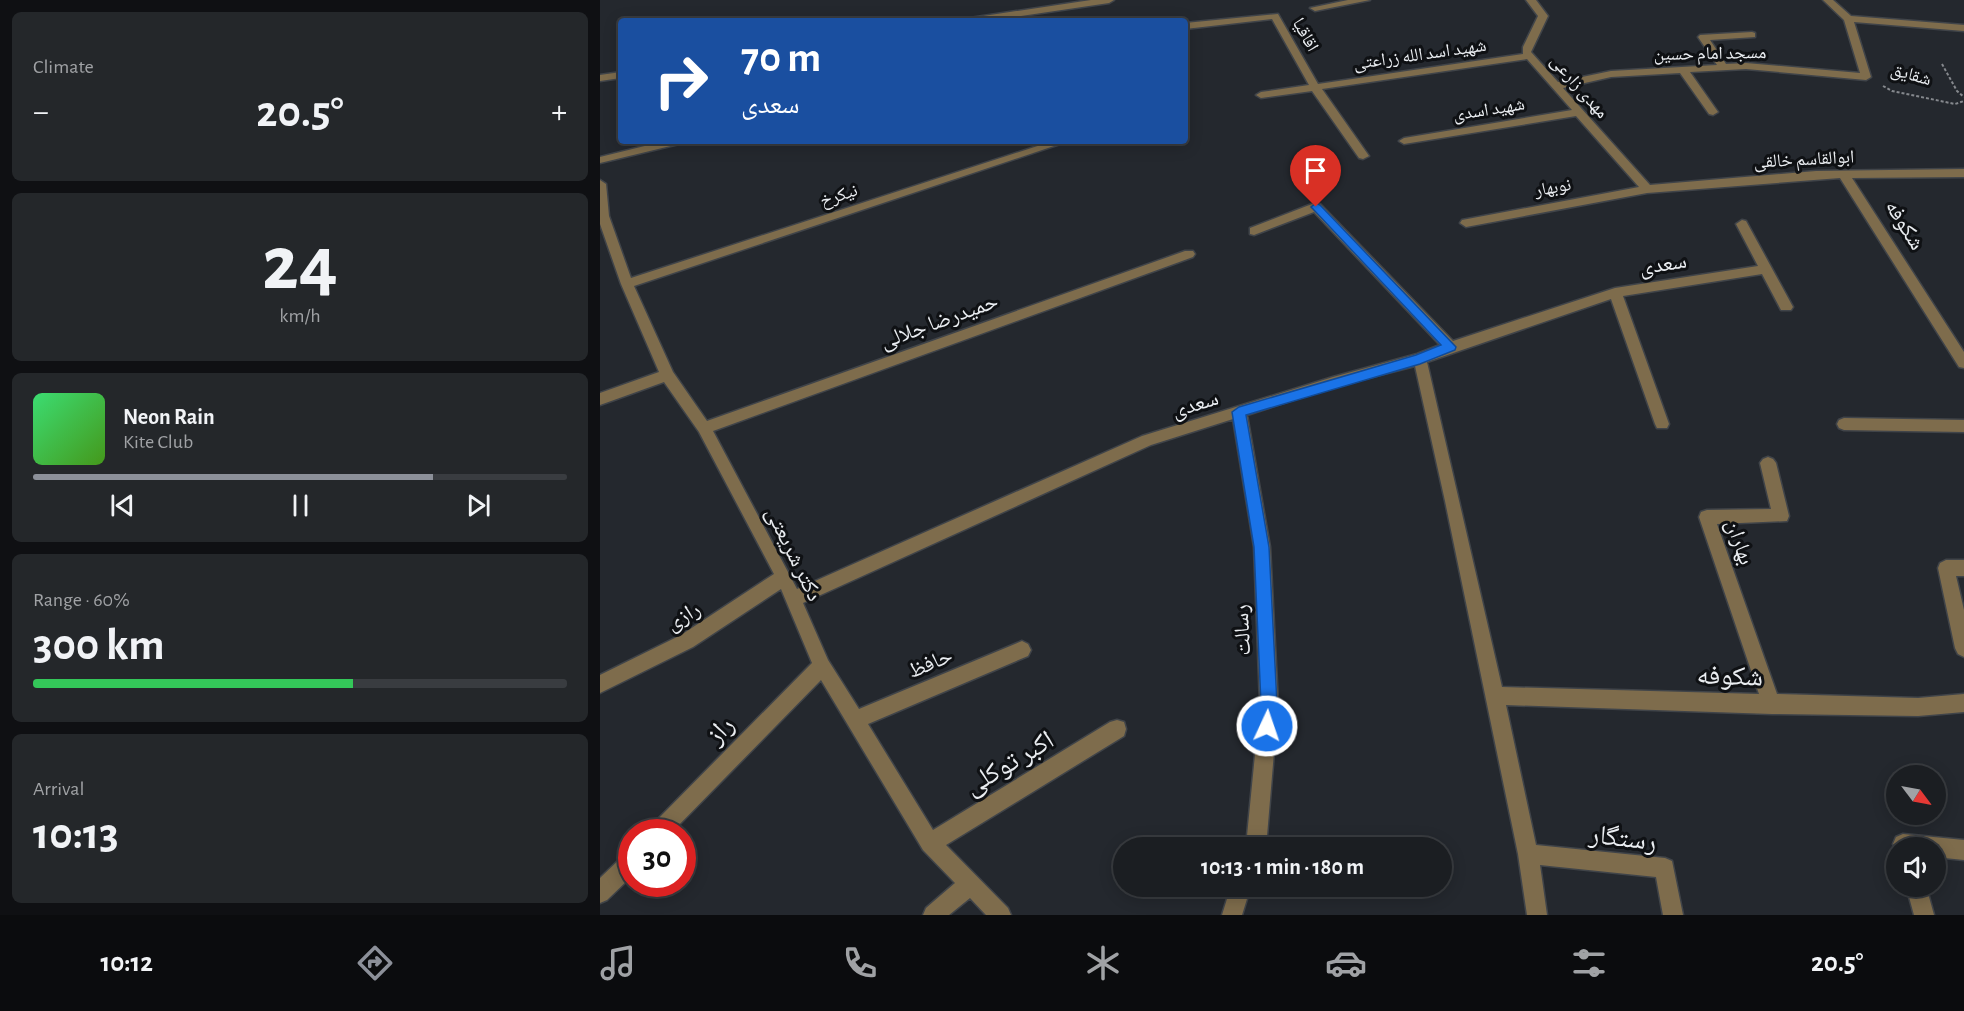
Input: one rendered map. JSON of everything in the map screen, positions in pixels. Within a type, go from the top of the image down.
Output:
[{"type":"street","points":[[988,18],[1083,2],[1109,0]]},
{"type":"street","points":[[1315,8],[1365,0]]},
{"type":"street","name":"مهدی زارعی","points":[[1531,0],[1543,16],[1540,30],[1529,41],[1526,52],[1647,189]]},
{"type":"street","name":"شقایق","points":[[1828,0],[1848,19],[1866,77]]},
{"type":"street","name":"اقاقیا","points":[[1188,26],[1275,16],[1315,87]]},
{"type":"street","points":[[1848,19],[1964,28]]},
{"type":"street","points":[[1723,67],[1703,37],[1752,35]]},
{"type":"street","name":"شهید اسد الله زراعتی","points":[[1261,95],[1530,56]]},
{"type":"street","name":"مسجد امام حسین","points":[[1556,86],[1611,74],[1746,66],[1866,77]]},
{"type":"street","points":[[1682,68],[1713,112]]},
{"type":"street","points":[[600,78],[618,75]]},
{"type":"street","points":[[1315,87],[1363,156]]},
{"type":"street","name":"شهید اسدی","points":[[1404,141],[1579,112]]},
{"type":"street","points":[[600,160],[667,144]]},
{"type":"street","name":"نیکرخ","points":[[627,285],[1056,144]]},
{"type":"street","name":"ابوالقاسم خالقی","points":[[1647,189],[1844,174],[1964,173]]},
{"type":"street","name":"شکوفه","points":[[1844,174],[1964,363]]},
{"type":"street","name":"دکتر شریعتی","points":[[600,184],[603,216],[627,285],[667,375],[704,428],[784,577],[822,666],[930,843],[1001,915]]},
{"type":"street","name":"نوبهار","points":[[1466,223],[1647,189]]},
{"type":"street","points":[[1254,231],[1316,207],[1450,347]]},
{"type":"street","points":[[1742,224],[1786,307]]},
{"type":"street","name":"حمیدرضا جلالی","points":[[704,428],[1189,254]]},
{"type":"street","name":"سعدی","points":[[793,600],[1147,440],[1420,359],[1615,293],[1767,269]]},
{"type":"street","points":[[1615,293],[1662,424]]},
{"type":"street","points":[[1420,359],[1453,501],[1528,854],[1537,915]]},
{"type":"street","points":[[600,399],[667,375]]},
{"type":"street","name":"رسالت","points":[[1239,412],[1262,547],[1269,704],[1257,837]]},
{"type":"street","points":[[1844,423],[1964,426]]},
{"type":"street","name":"بهاران","points":[[1768,463],[1781,516],[1707,517],[1772,705]]},
{"type":"street","points":[[1964,568],[1946,568],[1964,648]]},
{"type":"street","name":"رازی","points":[[600,684],[687,641],[784,577]]},
{"type":"street","name":"حافظ","points":[[855,720],[1023,650]]},
{"type":"street","name":"راز","points":[[672,819],[822,666]]},
{"type":"street","name":"شکوفه","points":[[1494,696],[1772,705],[1918,707],[1964,703]]},
{"type":"street","name":"اکبر توکلی","points":[[930,843],[1117,729]]},
{"type":"street","points":[[1946,848],[1964,850]]},
{"type":"street","name":"رستگار","points":[[1528,854],[1665,868],[1673,915]]},
{"type":"street","points":[[600,893],[618,875]]},
{"type":"street","points":[[933,915],[969,885]]},
{"type":"street","points":[[1232,915],[1238,897]]},
{"type":"street","points":[[1919,897],[1924,915]]},
{"type":"path","points":[[1941,64],[1957,91],[1964,97]]},
{"type":"path","name":"شقایق","points":[[1866,77],[1892,91],[1955,104],[1964,101]]},
{"type":"route","points":[[1267,726],[1269,704],[1262,547],[1239,412],[1333,382],[1420,359],[1450,347],[1316,207]]}]
